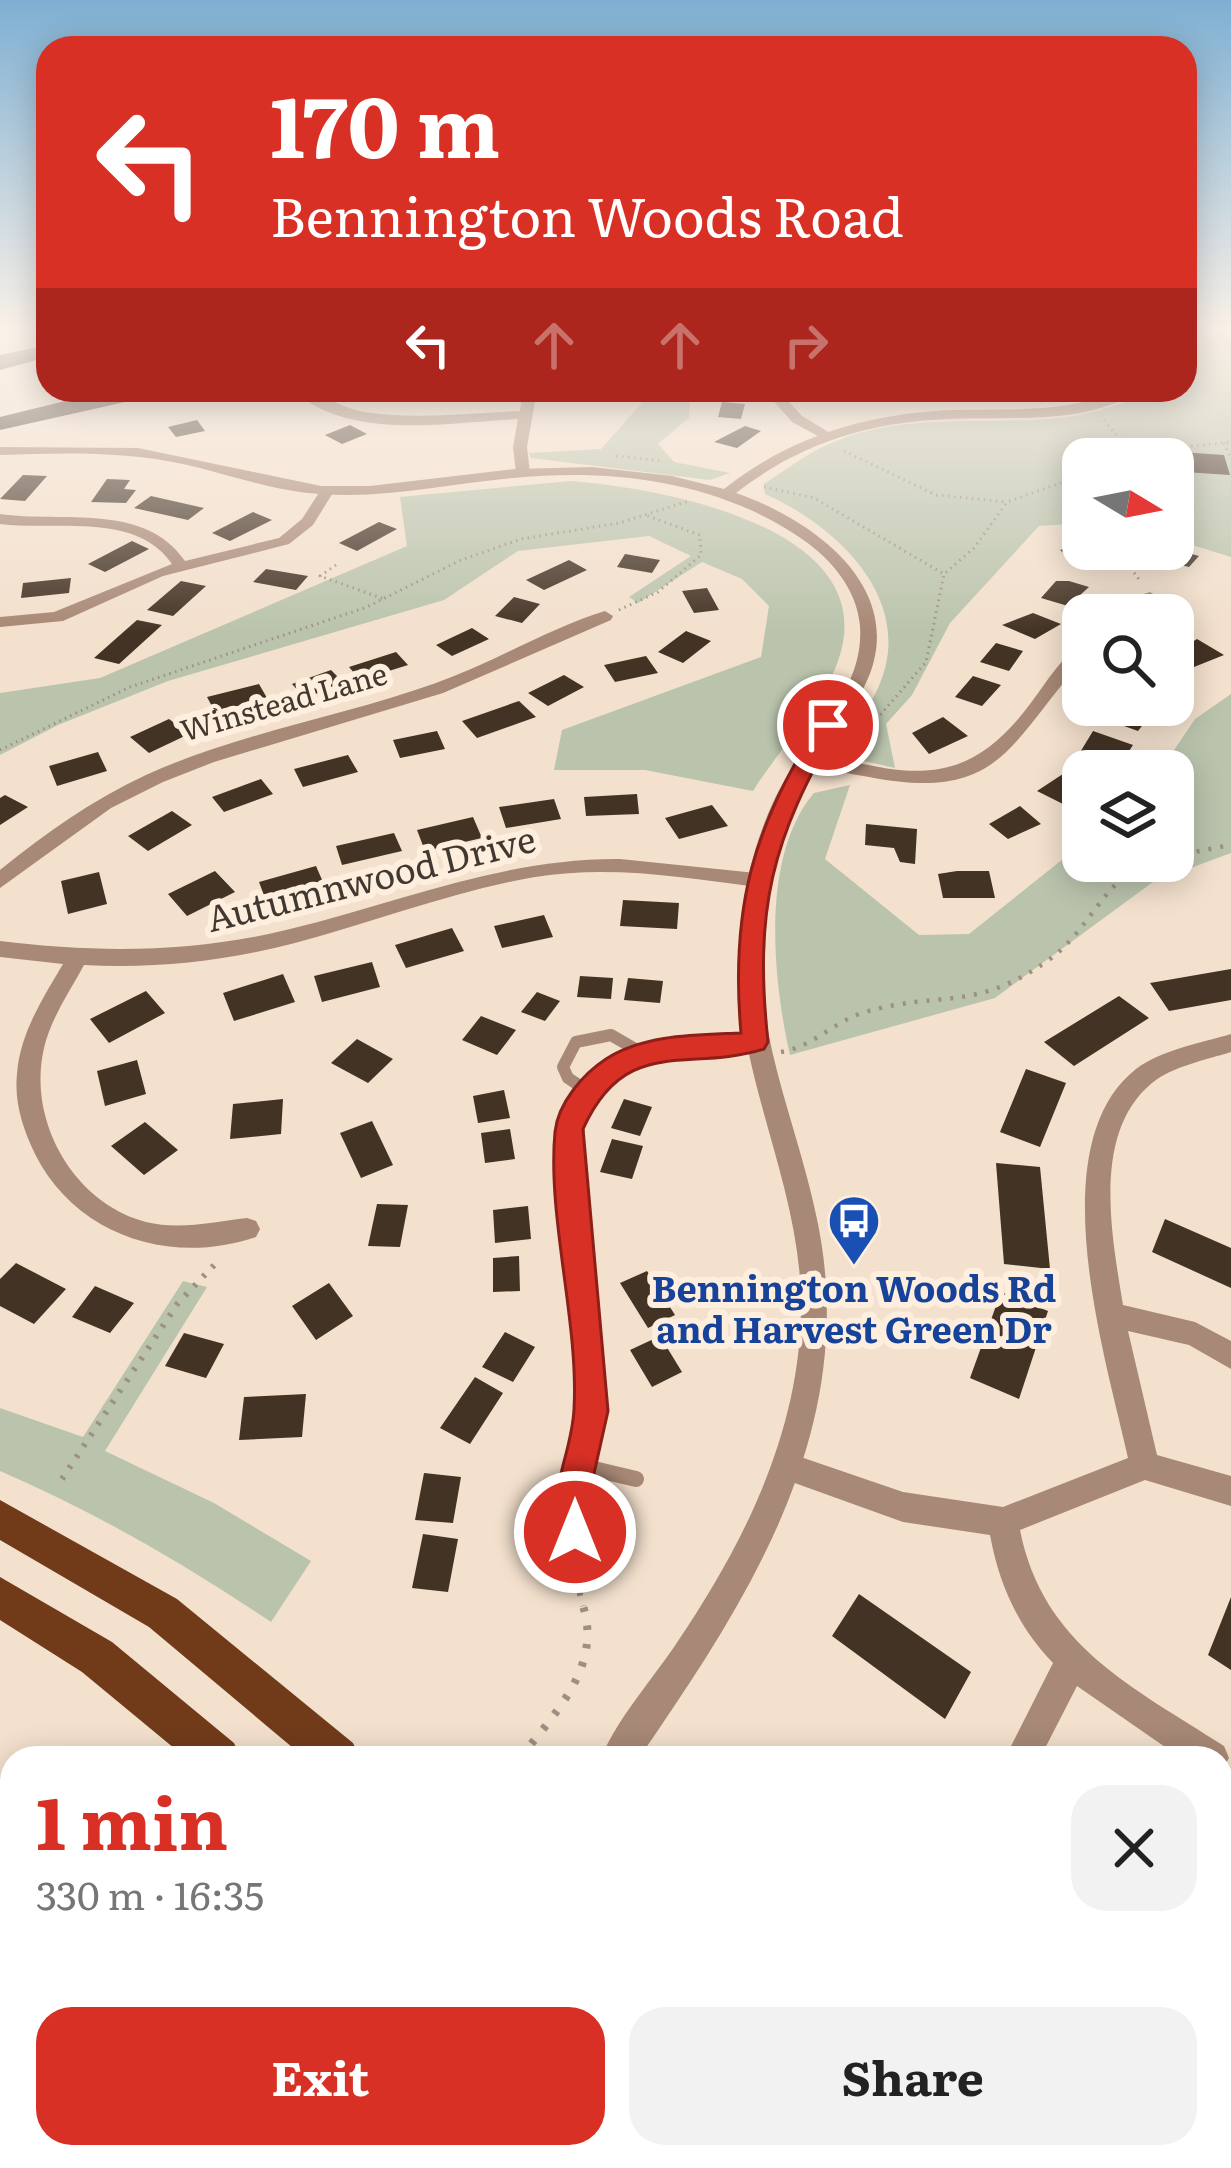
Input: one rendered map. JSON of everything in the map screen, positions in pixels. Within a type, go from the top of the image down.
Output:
[{"type":"main road","points":[[0,1519],[163,1612],[324,1746]]},
{"type":"main road","points":[[0,1598],[97,1657],[205,1746]]},
{"type":"street","points":[[523,431],[523,472]]},
{"type":"street","points":[[715,492],[831,431]]},
{"type":"street","points":[[0,451],[124,451],[327,490],[402,489],[523,472],[629,475],[715,492],[806,534],[842,566],[862,599],[870,636],[867,656],[847,700],[808,756],[768,837],[756,880],[748,974],[756,1047],[805,1226],[813,1282],[814,1348],[805,1414],[769,1521],[724,1604],[626,1746]]},
{"type":"street","points":[[0,622],[57,617],[180,565],[284,541],[308,522],[327,490]]},
{"type":"street","points":[[0,519],[129,529],[170,547],[180,565]]},
{"type":"street","name":"Winstead Lane","points":[[0,881],[68,824],[139,782],[215,752],[439,688],[605,616]]},
{"type":"street","points":[[808,756],[900,777],[972,766],[1006,745],[1062,676]]},
{"type":"street","name":"Autumnwood Drive","points":[[0,949],[77,958],[158,959],[258,945],[541,869],[627,865],[756,880]]},
{"type":"street","points":[[77,958],[31,1052],[31,1113],[46,1154],[92,1205],[133,1230],[190,1235],[248,1229]]},
{"type":"street","points":[[1144,1466],[1098,1214],[1101,1143],[1118,1106],[1143,1076],[1231,1043]]},
{"type":"street","points":[[575,1532],[571,1496],[591,1411],[568,1141],[576,1106],[586,1090],[642,1054],[756,1047]]},
{"type":"street","points":[[1113,1315],[1195,1334],[1231,1357]]},
{"type":"street","points":[[789,1467],[903,1507],[1003,1522],[1063,1503],[1144,1466],[1231,1491]]},
{"type":"street","points":[[1003,1522],[1006,1556],[1025,1600],[1070,1664],[1194,1746]]},
{"type":"street","points":[[1028,1746],[1070,1664]]},
{"type":"lane","points":[[586,1090],[568,1078],[563,1067],[576,1042],[606,1033],[622,1036],[642,1054]]},
{"type":"lane","points":[[577,1465],[636,1479]]},
{"type":"path","points":[[1194,446],[1228,442],[1231,458]]},
{"type":"path","points":[[833,447],[936,495],[1007,502]]},
{"type":"path","points":[[838,765],[926,662],[944,574],[974,548],[1007,502],[1062,481]]},
{"type":"path","points":[[757,488],[802,491],[822,499],[907,560],[944,574]]},
{"type":"path","points":[[0,749],[130,687],[384,599],[447,566],[521,539],[645,515],[715,492]]},
{"type":"path","points":[[605,616],[658,592],[701,555],[700,535],[645,515]]},
{"type":"path","points":[[336,565],[320,576],[384,599]]},
{"type":"path","points":[[1194,852],[1231,845]]},
{"type":"path","points":[[756,1047],[800,1051],[837,1023],[860,1013],[992,992],[1057,954],[1084,930],[1117,882]]},
{"type":"path","points":[[62,1479],[178,1303],[248,1229]]},
{"type":"path","points":[[529,1746],[581,1674],[590,1649],[587,1617],[567,1565],[575,1532]]},
{"type":"green space","points":[[617,431],[673,431],[658,444],[674,462],[730,473],[710,480],[531,458],[529,453],[601,449]]},
{"type":"green space","points":[[868,431],[1231,431],[1231,557],[1194,546],[1194,438],[1062,438],[1062,524],[1039,526],[950,623],[912,695],[886,724],[895,768],[842,756],[838,745],[880,683],[888,652],[887,622],[862,568],[817,525],[765,494],[764,484],[836,441]]},
{"type":"green space","points":[[570,481],[654,493],[754,523],[797,546],[828,577],[844,615],[838,661],[811,711],[753,791],[645,770],[554,770],[562,730],[761,657],[769,606],[742,579],[702,562],[638,603],[629,597],[691,556],[649,536],[518,551],[444,600],[168,681],[58,725],[0,755],[0,693],[100,678],[407,546],[400,497]]},
{"type":"green space","points":[[1231,694],[1231,853],[1194,867],[1194,750],[1174,750],[1195,719]]},
{"type":"green space","points":[[850,785],[825,859],[919,935],[969,934],[1062,860],[1062,882],[1153,882],[995,998],[790,1055],[776,956],[778,884],[797,819],[814,793]]},
{"type":"green space","points":[[183,1281],[207,1287],[105,1451],[214,1503],[311,1561],[271,1622],[139,1540],[0,1471],[0,1408],[83,1437]]},
{"type":"building","points":[[171,431],[204,431],[176,437]]},
{"type":"building","points":[[335,431],[367,434],[342,444],[325,435]]},
{"type":"building","points":[[735,431],[761,431],[737,448],[714,442]]},
{"type":"building","points":[[1194,453],[1224,455],[1230,475],[1194,473]]},
{"type":"building","points":[[23,475],[47,476],[25,501],[0,499]]},
{"type":"building","points":[[107,479],[130,480],[124,489],[136,490],[126,503],[91,502]]},
{"type":"building","points":[[151,496],[204,508],[188,520],[134,508]]},
{"type":"building","points":[[253,512],[272,520],[230,541],[212,533]]},
{"type":"building","points":[[379,522],[397,529],[357,551],[339,543]]},
{"type":"building","points":[[132,541],[149,549],[105,572],[88,564]]},
{"type":"building","points":[[625,554],[660,560],[652,573],[617,567]]},
{"type":"building","points":[[569,560],[587,570],[544,590],[526,580]]},
{"type":"building","points":[[266,569],[308,576],[296,590],[253,582]]},
{"type":"building","points":[[71,578],[69,593],[21,598],[23,583]]},
{"type":"building","points":[[181,581],[206,586],[173,616],[147,610]]},
{"type":"building","points":[[1056,581],[1089,587],[1081,594],[1062,594],[1062,604],[1041,598]]},
{"type":"building","points":[[707,588],[719,610],[694,613],[682,591]]},
{"type":"building","points":[[514,597],[540,604],[522,623],[495,616]]},
{"type":"building","points":[[1033,613],[1061,624],[1035,639],[1002,625]]},
{"type":"building","points":[[137,620],[162,625],[119,664],[94,658]]},
{"type":"building","points":[[472,628],[489,639],[452,656],[436,645]]},
{"type":"building","points":[[686,631],[711,641],[683,663],[658,652]]},
{"type":"building","points":[[1197,639],[1224,655],[1194,667]]},
{"type":"building","points":[[996,643],[1023,651],[1009,671],[980,662]]},
{"type":"building","points":[[396,652],[408,665],[360,680],[349,667]]},
{"type":"building","points":[[646,656],[658,673],[615,682],[604,665]]},
{"type":"building","points":[[331,670],[344,683],[305,698],[292,684]]},
{"type":"building","points":[[564,675],[584,687],[548,706],[528,693]]},
{"type":"building","points":[[973,676],[1001,685],[982,706],[955,697]]},
{"type":"building","points":[[259,684],[267,698],[215,712],[207,697]]},
{"type":"building","points":[[519,701],[536,717],[477,738],[462,721]]},
{"type":"building","points":[[943,717],[968,736],[929,754],[912,733]]},
{"type":"building","points":[[169,719],[189,734],[149,753],[130,737]]},
{"type":"building","points":[[437,731],[445,749],[400,758],[393,740]]},
{"type":"building","points":[[1093,731],[1133,745],[1130,750],[1081,750]]},
{"type":"building","points":[[98,752],[107,771],[57,786],[49,766]]},
{"type":"building","points":[[348,755],[358,772],[303,787],[294,769]]},
{"type":"building","points":[[1062,775],[1062,804],[1037,791]]},
{"type":"building","points":[[261,779],[273,794],[224,812],[212,797]]},
{"type":"building","points":[[637,794],[639,814],[586,816],[584,797]]},
{"type":"building","points":[[5,795],[28,807],[0,825],[0,798]]},
{"type":"building","points":[[554,799],[561,819],[506,828],[499,807]]},
{"type":"building","points":[[712,805],[728,826],[679,839],[665,818]]},
{"type":"building","points":[[1020,806],[1041,824],[1008,839],[989,824]]},
{"type":"building","points":[[172,811],[192,825],[148,851],[128,836]]},
{"type":"building","points":[[473,817],[482,838],[425,851],[417,830]]},
{"type":"building","points":[[866,824],[917,829],[915,864],[900,862],[894,848],[865,845]]},
{"type":"building","points":[[394,833],[402,851],[342,865],[336,846]]},
{"type":"building","points":[[316,866],[326,889],[268,906],[259,882]]},
{"type":"building","points":[[215,871],[235,892],[187,916],[168,894]]},
{"type":"building","points":[[989,871],[995,898],[943,898],[938,874]]},
{"type":"building","points":[[99,872],[107,904],[68,914],[61,881]]},
{"type":"building","points":[[623,900],[679,903],[677,929],[620,926]]},
{"type":"building","points":[[544,915],[553,937],[502,948],[494,926]]},
{"type":"building","points":[[452,928],[464,951],[406,968],[395,945]]},
{"type":"building","points":[[372,962],[380,987],[322,1002],[314,976]]},
{"type":"building","points":[[1231,969],[1231,1000],[1169,1011],[1150,983]]},
{"type":"building","points":[[283,974],[295,1002],[234,1021],[223,993]]},
{"type":"building","points":[[580,976],[613,978],[611,999],[577,997]]},
{"type":"building","points":[[628,978],[663,981],[660,1003],[624,1000]]},
{"type":"building","points":[[146,991],[165,1013],[109,1043],[90,1019]]},
{"type":"building","points":[[537,992],[560,1001],[545,1021],[521,1012]]},
{"type":"building","points":[[1119,996],[1149,1018],[1074,1066],[1044,1042]]},
{"type":"building","points":[[481,1016],[516,1030],[497,1055],[462,1040]]},
{"type":"building","points":[[357,1039],[393,1059],[368,1083],[331,1063]]},
{"type":"building","points":[[137,1060],[146,1094],[105,1106],[97,1071]]},
{"type":"building","points":[[1026,1069],[1066,1083],[1040,1147],[1000,1132]]},
{"type":"building","points":[[504,1090],[510,1118],[478,1123],[473,1096]]},
{"type":"building","points":[[283,1099],[281,1134],[230,1139],[233,1104]]},
{"type":"building","points":[[624,1099],[652,1107],[640,1136],[611,1128]]},
{"type":"building","points":[[372,1121],[393,1165],[361,1178],[340,1133]]},
{"type":"building","points":[[145,1122],[178,1150],[144,1175],[111,1146]]},
{"type":"building","points":[[510,1129],[515,1159],[485,1163],[481,1133]]},
{"type":"building","points":[[612,1139],[643,1146],[632,1179],[600,1172]]},
{"type":"building","points":[[996,1163],[1040,1167],[1050,1269],[1004,1264]]},
{"type":"building","points":[[377,1204],[408,1205],[400,1247],[368,1246]]},
{"type":"building","points":[[528,1206],[531,1239],[495,1243],[493,1210]]},
{"type":"building","points":[[1165,1219],[1231,1248],[1231,1288],[1152,1252]]},
{"type":"building","points":[[519,1256],[520,1291],[493,1292],[493,1258]]},
{"type":"building","points":[[16,1263],[66,1289],[34,1324],[0,1306],[0,1279]]},
{"type":"building","points":[[647,1271],[675,1315],[648,1328],[620,1283]]},
{"type":"building","points":[[329,1283],[353,1316],[316,1340],[292,1306]]},
{"type":"building","points":[[95,1286],[134,1303],[110,1333],[72,1317]]},
{"type":"building","points":[[1001,1292],[1048,1311],[1019,1399],[970,1378]]},
{"type":"building","points":[[505,1332],[535,1347],[513,1382],[482,1367]]},
{"type":"building","points":[[184,1333],[224,1344],[206,1378],[165,1366]]},
{"type":"building","points":[[660,1336],[682,1372],[652,1387],[630,1350]]},
{"type":"building","points":[[475,1377],[503,1393],[470,1444],[440,1428]]},
{"type":"building","points":[[306,1394],[302,1437],[239,1440],[244,1397]]},
{"type":"building","points":[[424,1473],[461,1477],[453,1523],[415,1520]]},
{"type":"building","points":[[423,1534],[458,1539],[448,1592],[412,1588]]},
{"type":"building","points":[[859,1594],[971,1672],[945,1719],[832,1636]]},
{"type":"building","points":[[1231,1597],[1231,1670],[1208,1655]]},
{"type":"place","name":"Bennington Woods Rd and Harvest Green Dr","points":[[854,1267]]},
{"type":"route","points":[[575,1532],[571,1496],[591,1411],[568,1153],[576,1106],[605,1073],[642,1054],[668,1047],[755,1042],[748,974],[756,880],[787,793],[828,725]]}]
